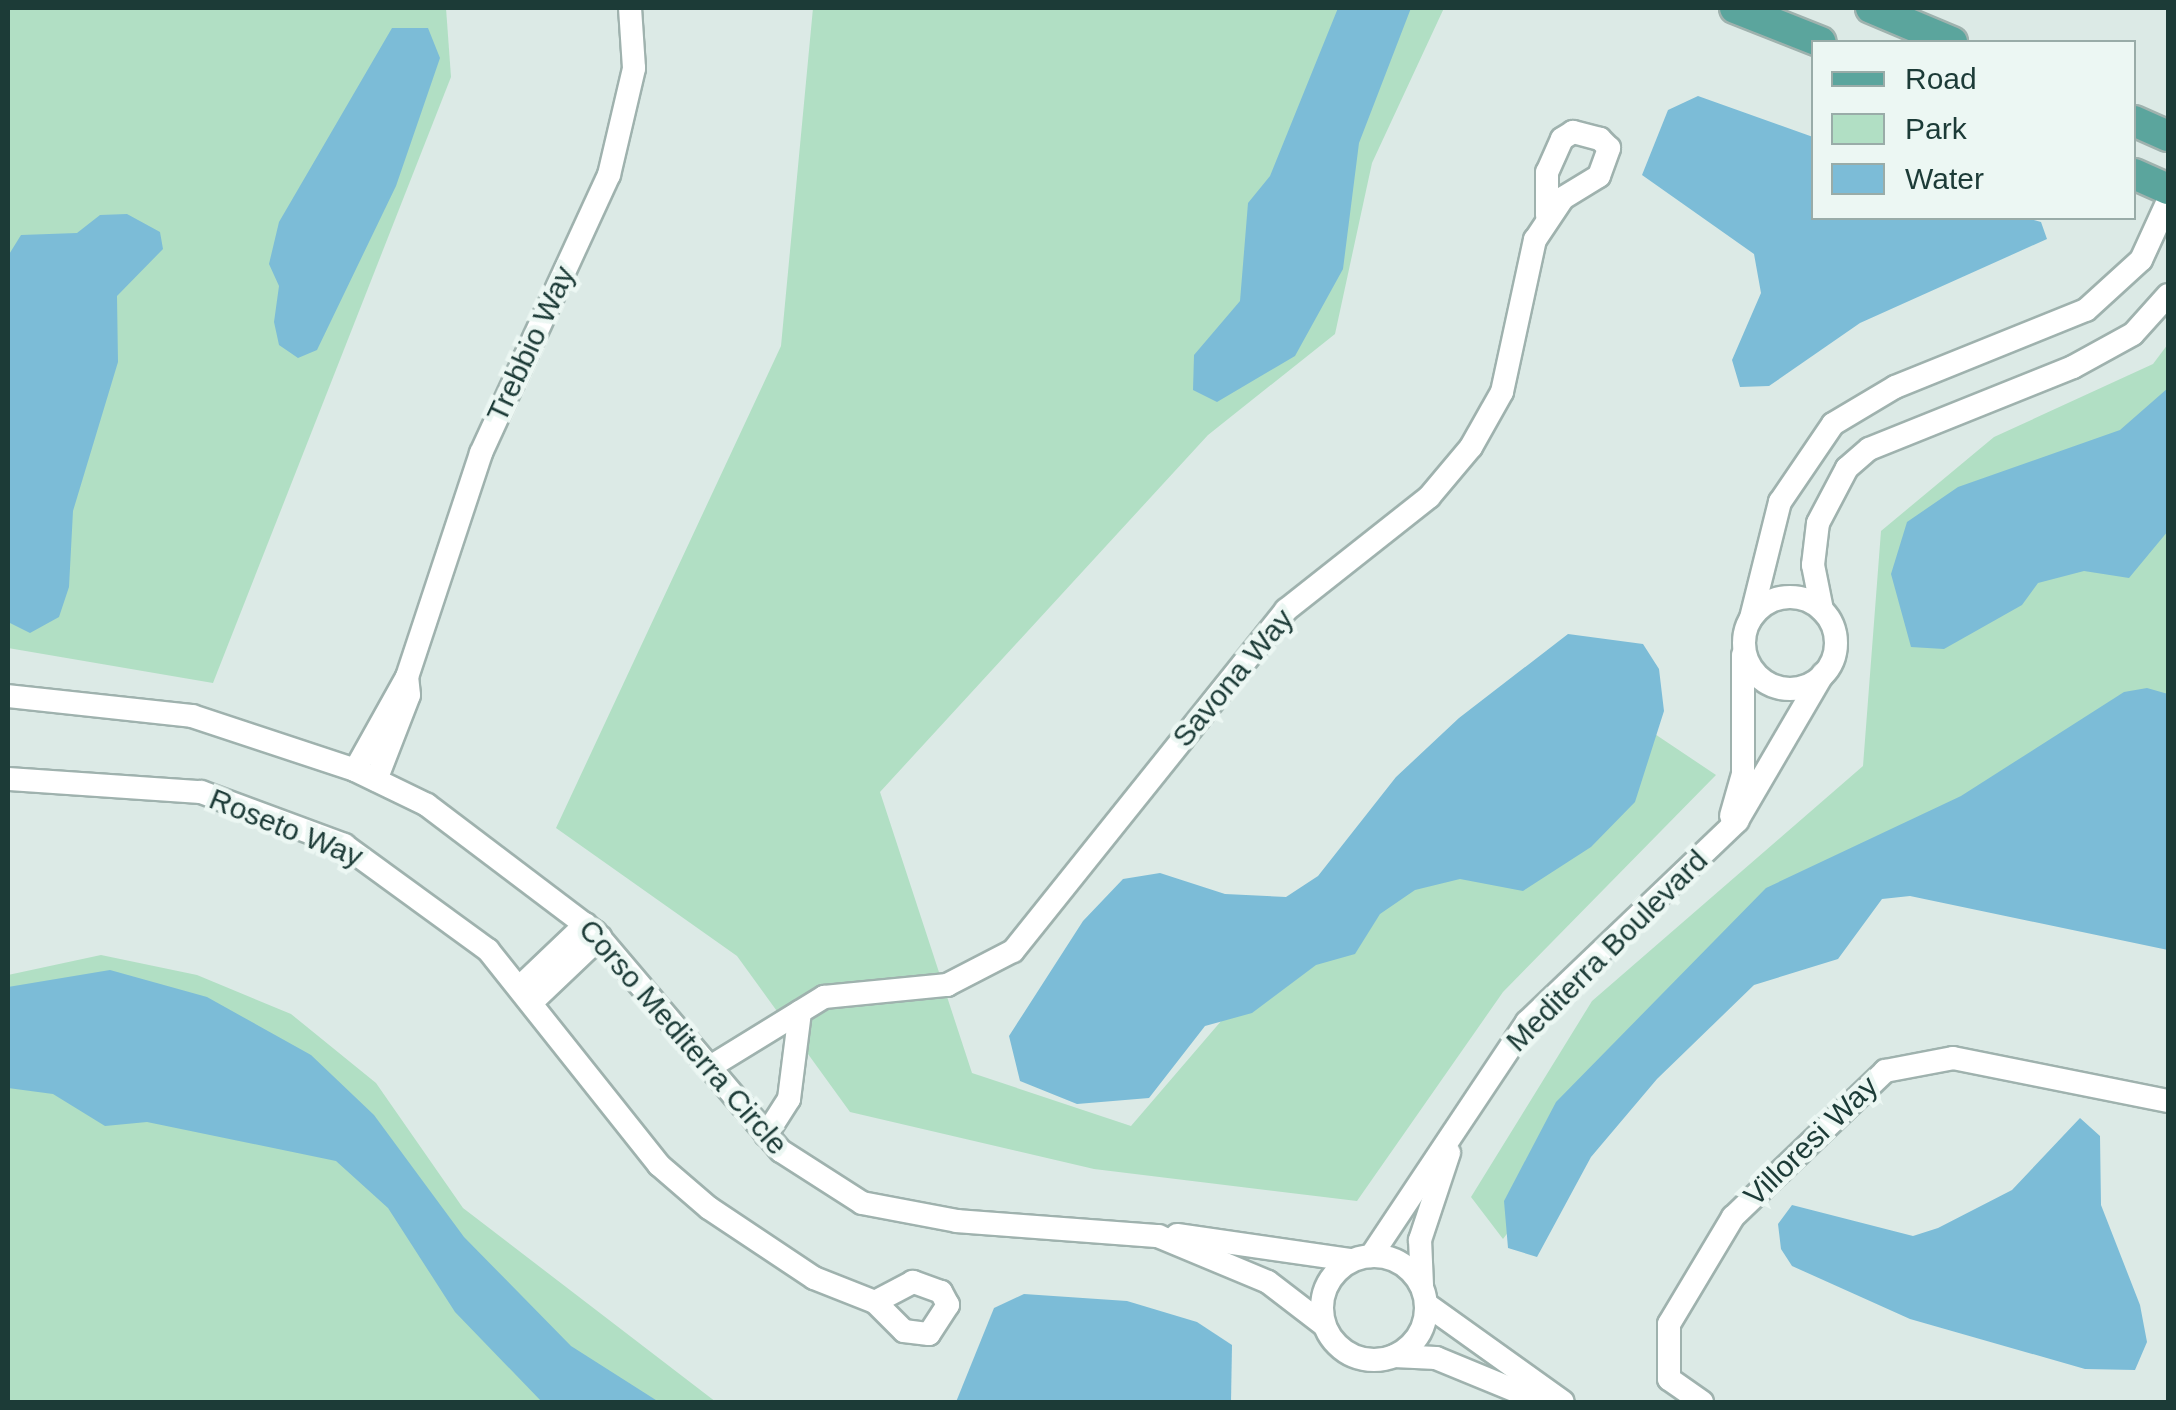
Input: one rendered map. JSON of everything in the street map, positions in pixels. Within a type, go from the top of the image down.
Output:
[{"type":"main road","points":[[1734,8],[1816,40]]},
{"type":"main road","points":[[1871,8],[1947,40]]},
{"type":"main road","points":[[2136,122],[2168,136]]},
{"type":"main road","points":[[2136,175],[2168,189]]},
{"type":"street","name":"Trebbio Way","points":[[366,775],[410,695],[407,678],[480,453],[609,174],[634,68],[630,8]]},
{"type":"street","points":[[2168,201],[2141,260],[2086,310],[1895,387],[1834,424],[1780,502],[1744,643],[1766,682],[1796,688],[1823,674],[1835,649],[1822,610],[1816,534],[1847,468],[1869,449],[2073,367],[2133,334],[2168,295]]},
{"type":"street","name":"Savona Way","points":[[710,1067],[800,1012],[862,987],[947,985],[1012,952],[1286,610],[1429,497],[1471,447],[1502,392],[1547,216]]},
{"type":"street","points":[[1751,618],[1785,597],[1822,610]]},
{"type":"street","name":"Mediterra Boulevard","points":[[1722,837],[1742,774],[1744,643]]},
{"type":"street","name":"Mediterra Boulevard","points":[[1362,1258],[1527,1022],[1722,837],[1823,674]]},
{"type":"street","name":"Corso Mediterra Circle","points":[[8,696],[192,716],[366,775],[495,847],[593,930],[766,1135],[814,1179],[903,1214],[1158,1236],[1402,1264],[1424,1296],[1564,1402]]},
{"type":"street","name":"Roseto Way","points":[[8,778],[128,781],[264,813],[344,845],[422,894],[529,992],[659,1165],[756,1244],[876,1302]]},
{"type":"street","points":[[529,992],[593,930]]},
{"type":"street","points":[[766,1135],[789,1099],[800,1012]]},
{"type":"street","name":"Villoresi Way","points":[[1702,1402],[1669,1379],[1669,1324],[1734,1217],[1885,1072],[1953,1058],[2168,1100]]},
{"type":"street","name":"Mediterra Boulevard","points":[[1424,1296],[1420,1240],[1461,1116]]},
{"type":"street","name":"Corso Mediterra Circle","points":[[1158,1236],[1268,1282],[1324,1325],[1345,1352],[1436,1358],[1542,1402]]},
{"type":"street","points":[[1324,1325],[1324,1294],[1362,1258]]},
{"type":"street","points":[[1394,1356],[1418,1336],[1424,1296]]},
{"type":"green space","points":[[8,8],[446,8],[451,77],[213,683],[8,648]]},
{"type":"green space","points":[[813,8],[1444,8],[1372,163],[1335,334],[1208,435],[880,792],[972,1073],[1131,1126],[1222,1020],[1625,714],[1716,775],[1503,992],[1357,1201],[1094,1169],[850,1112],[737,956],[556,828],[781,346]]},
{"type":"green space","points":[[2168,344],[2168,860],[1826,901],[1648,1047],[1503,1239],[1471,1197],[1592,1001],[1863,766],[1881,531],[1994,437],[2153,364]]},
{"type":"green space","points":[[101,955],[197,975],[291,1014],[376,1083],[463,1208],[716,1402],[8,1402],[8,975]]},
{"type":"water","points":[[1338,8],[1411,8],[1359,143],[1343,269],[1295,356],[1217,402],[1193,390],[1194,355],[1240,301],[1248,203],[1270,176]]},
{"type":"water","points":[[392,28],[428,28],[440,58],[396,186],[317,350],[298,358],[279,345],[274,322],[279,286],[269,264],[279,222]]},
{"type":"water","points":[[1698,96],[1811,136],[1811,220],[2034,220],[2041,222],[2047,239],[1860,323],[1769,386],[1740,387],[1732,360],[1761,293],[1754,254],[1642,175],[1668,110]]},
{"type":"water","points":[[127,214],[160,232],[163,249],[117,296],[118,362],[73,511],[69,587],[59,617],[30,633],[8,622],[8,256],[21,235],[77,233],[100,215]]},
{"type":"water","points":[[2168,388],[2168,531],[2129,578],[2084,571],[2038,583],[2022,605],[1944,649],[1911,647],[1891,574],[1907,522],[1958,487],[2120,430]]},
{"type":"water","points":[[1568,634],[1643,644],[1659,669],[1664,711],[1635,802],[1591,847],[1523,891],[1460,879],[1415,890],[1380,914],[1355,954],[1316,965],[1252,1013],[1205,1026],[1149,1098],[1077,1104],[1020,1081],[1009,1036],[1083,921],[1123,879],[1160,873],[1225,894],[1286,897],[1318,876],[1396,777],[1459,718]]},
{"type":"water","points":[[2147,688],[2168,694],[2168,950],[1910,896],[1882,899],[1838,959],[1754,985],[1657,1079],[1591,1157],[1537,1257],[1508,1248],[1504,1201],[1556,1102],[1766,888],[1961,796],[2124,692]]},
{"type":"water","points":[[110,970],[207,997],[311,1055],[374,1115],[464,1237],[571,1346],[659,1402],[542,1402],[455,1312],[388,1208],[336,1161],[147,1122],[105,1126],[53,1094],[8,1088],[8,987]]},
{"type":"water","points":[[2080,1118],[2100,1136],[2101,1205],[2140,1305],[2147,1342],[2135,1370],[2085,1369],[1910,1319],[1792,1266],[1781,1249],[1778,1224],[1792,1205],[1913,1236],[1938,1228],[2012,1190]]},
{"type":"water","points":[[1024,1294],[1127,1301],[1197,1322],[1232,1345],[1231,1402],[956,1402],[994,1308]]}]
